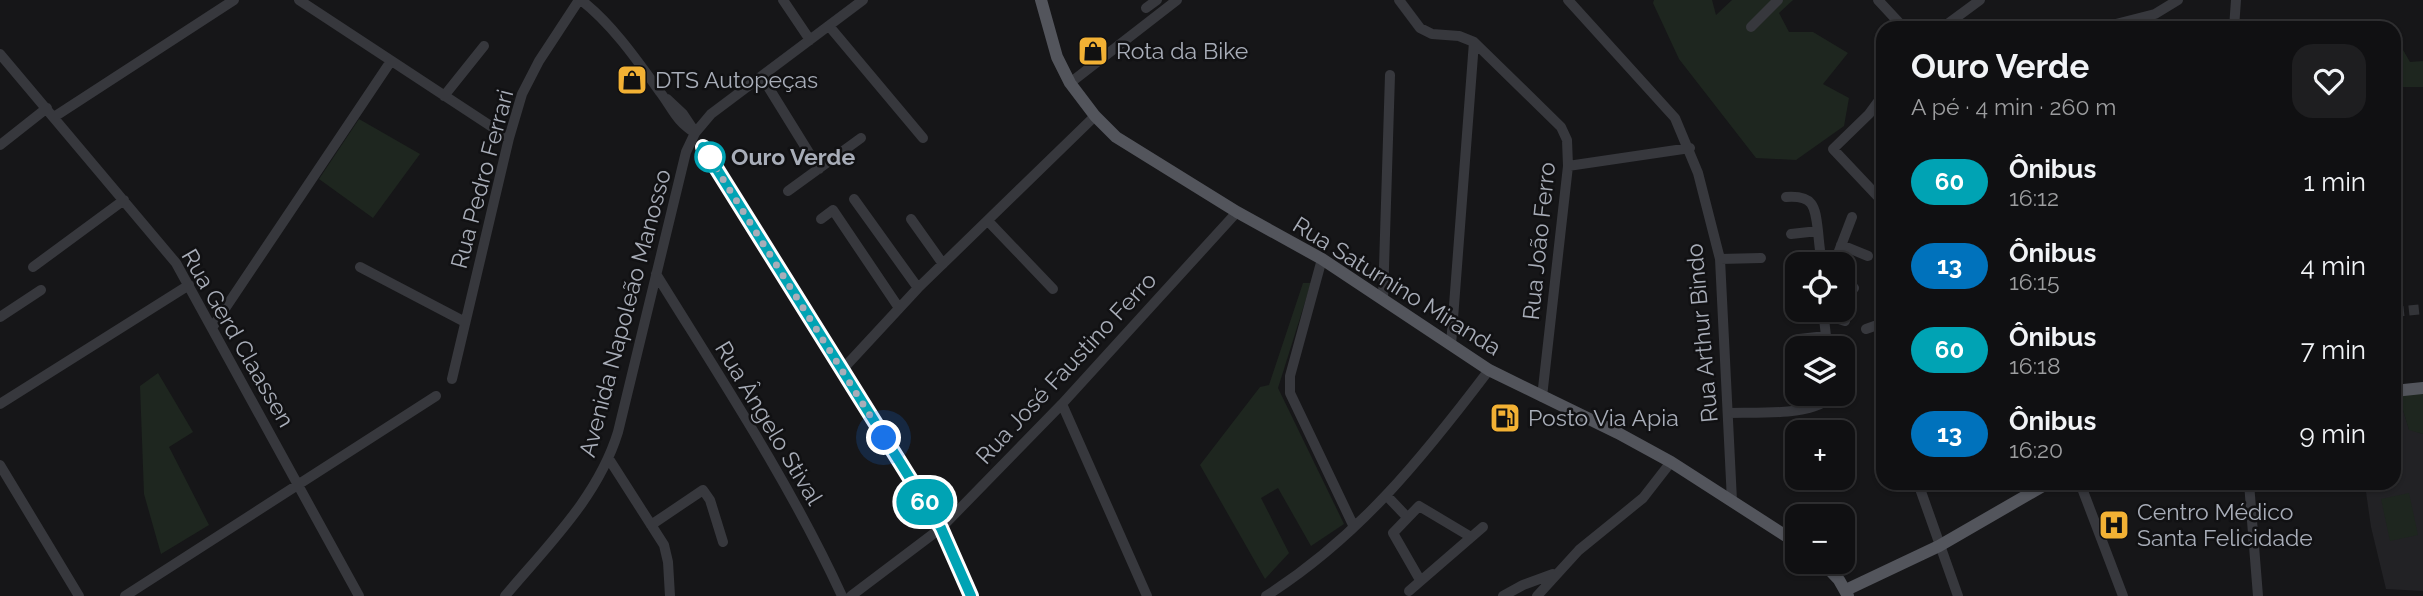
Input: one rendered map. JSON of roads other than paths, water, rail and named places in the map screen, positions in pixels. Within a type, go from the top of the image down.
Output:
[{"type":"main road","name":"Rua Saturnino Miranda","points":[[1041,0],[1058,57],[1070,83],[1095,117],[1116,137],[1237,212],[1322,260],[1489,370],[1671,462],[1785,535]]},
{"type":"main road","points":[[2401,390],[2423,388]]},
{"type":"main road","points":[[1830,574],[1843,594],[1939,546],[2036,490]]},
{"type":"street","points":[[54,117],[234,0]]},
{"type":"street","points":[[299,0],[509,138]]},
{"type":"street","points":[[580,0],[608,26],[662,94],[683,114],[695,133],[711,114],[863,0]]},
{"type":"street","name":"Rua Pedro Ferrari","points":[[452,379],[509,138],[528,79],[580,0]]},
{"type":"street","points":[[783,0],[810,40]]},
{"type":"street","points":[[1146,8],[1157,0]]},
{"type":"street","points":[[1070,83],[1177,0]]},
{"type":"street","points":[[1399,0],[1420,28],[1432,34],[1459,36],[1474,42],[1451,345]]},
{"type":"street","points":[[1751,27],[1777,0]]},
{"type":"street","points":[[1878,0],[1898,21]]},
{"type":"street","points":[[1952,21],[1980,0]]},
{"type":"street","points":[[2130,21],[2155,15],[2178,0]]},
{"type":"street","points":[[2234,21],[2236,0]]},
{"type":"street","name":"Rua Arthur Bindo","points":[[1571,1],[1675,117],[1690,148],[1720,259],[1732,501]]},
{"type":"street","points":[[829,26],[923,138]]},
{"type":"street","name":"Rua João Ferro","points":[[1474,42],[1561,128],[1567,140],[1568,166],[1542,397]]},
{"type":"street","points":[[444,96],[485,46]]},
{"type":"street","name":"Rua Gerd Claassen","points":[[0,54],[169,254],[189,285],[359,596]]},
{"type":"street","points":[[212,328],[391,61]]},
{"type":"street","points":[[1382,299],[1390,75]]},
{"type":"street","points":[[762,76],[819,169]]},
{"type":"street","points":[[1876,104],[1833,149],[1876,195]]},
{"type":"street","points":[[0,145],[47,108]]},
{"type":"street","points":[[1869,114],[1876,112]]},
{"type":"street","points":[[842,370],[918,288],[1095,117]]},
{"type":"street","name":"Avenida Napoleão Manosso","points":[[505,596],[586,498],[609,459],[618,432],[686,152],[695,133]]},
{"type":"street","points":[[788,191],[861,138]]},
{"type":"street","points":[[703,147],[941,528],[971,596]]},
{"type":"street","points":[[1568,166],[1690,148]]},
{"type":"street","points":[[1786,197],[1798,196],[1810,201],[1816,209],[1821,252]]},
{"type":"street","points":[[854,199],[918,288]]},
{"type":"street","points":[[33,267],[124,200]]},
{"type":"street","points":[[821,219],[833,210],[899,308]]},
{"type":"street","name":"Rua José Faustino Ferro","points":[[851,596],[941,528],[1062,404],[1237,212]]},
{"type":"street","points":[[1839,252],[1852,217]]},
{"type":"street","points":[[911,219],[943,264]]},
{"type":"street","points":[[988,221],[1052,289]]},
{"type":"street","points":[[1791,234],[1818,231]]},
{"type":"street","points":[[1842,245],[1868,256]]},
{"type":"street","points":[[1720,259],[1761,258]]},
{"type":"street","points":[[1322,260],[1290,376],[1290,393],[1354,527]]},
{"type":"street","points":[[360,267],[465,322]]},
{"type":"street","name":"Rua Ângelo Stival","points":[[656,274],[785,484],[816,539],[842,596]]},
{"type":"street","points":[[0,404],[189,285]]},
{"type":"street","points":[[0,317],[41,290]]},
{"type":"street","points":[[1825,322],[1826,336]]},
{"type":"street","points":[[1866,329],[1876,325]]},
{"type":"street","points":[[1266,596],[1317,561],[1386,495],[1424,455],[1489,370]]},
{"type":"street","points":[[125,596],[436,396]]},
{"type":"street","points":[[1062,404],[1147,596]]},
{"type":"street","points":[[1729,413],[1809,409],[1818,406]]},
{"type":"street","points":[[609,459],[666,551],[670,596]]},
{"type":"street","points":[[1537,596],[1579,550],[1643,498],[1671,462]]},
{"type":"street","points":[[0,465],[79,596]]},
{"type":"street","points":[[651,525],[703,490],[712,506],[723,542]]},
{"type":"street","points":[[1920,490],[1958,596]]},
{"type":"street","points":[[2083,490],[2123,596]]},
{"type":"street","points":[[2250,490],[2258,596]]},
{"type":"street","points":[[1386,495],[1407,517]]},
{"type":"street","points":[[1420,580],[1393,533],[1419,506],[1471,537]]},
{"type":"street","points":[[1409,591],[1483,527]]},
{"type":"street","points":[[1503,596],[1522,585],[1557,573]]},
{"type":"tunnel","points":[[2401,311],[2423,309]]},
{"type":"place","name":"Rota da Bike","points":[[1093,51]]},
{"type":"place","name":"DTS Autopeças","points":[[632,80]]},
{"type":"place","name":"Ouro Verde","points":[[710,157]]},
{"type":"place","name":"Posto Via Apia","points":[[1505,418]]},
{"type":"place","name":"Centro Médico Santa Felicidade","points":[[2114,525]]}]
